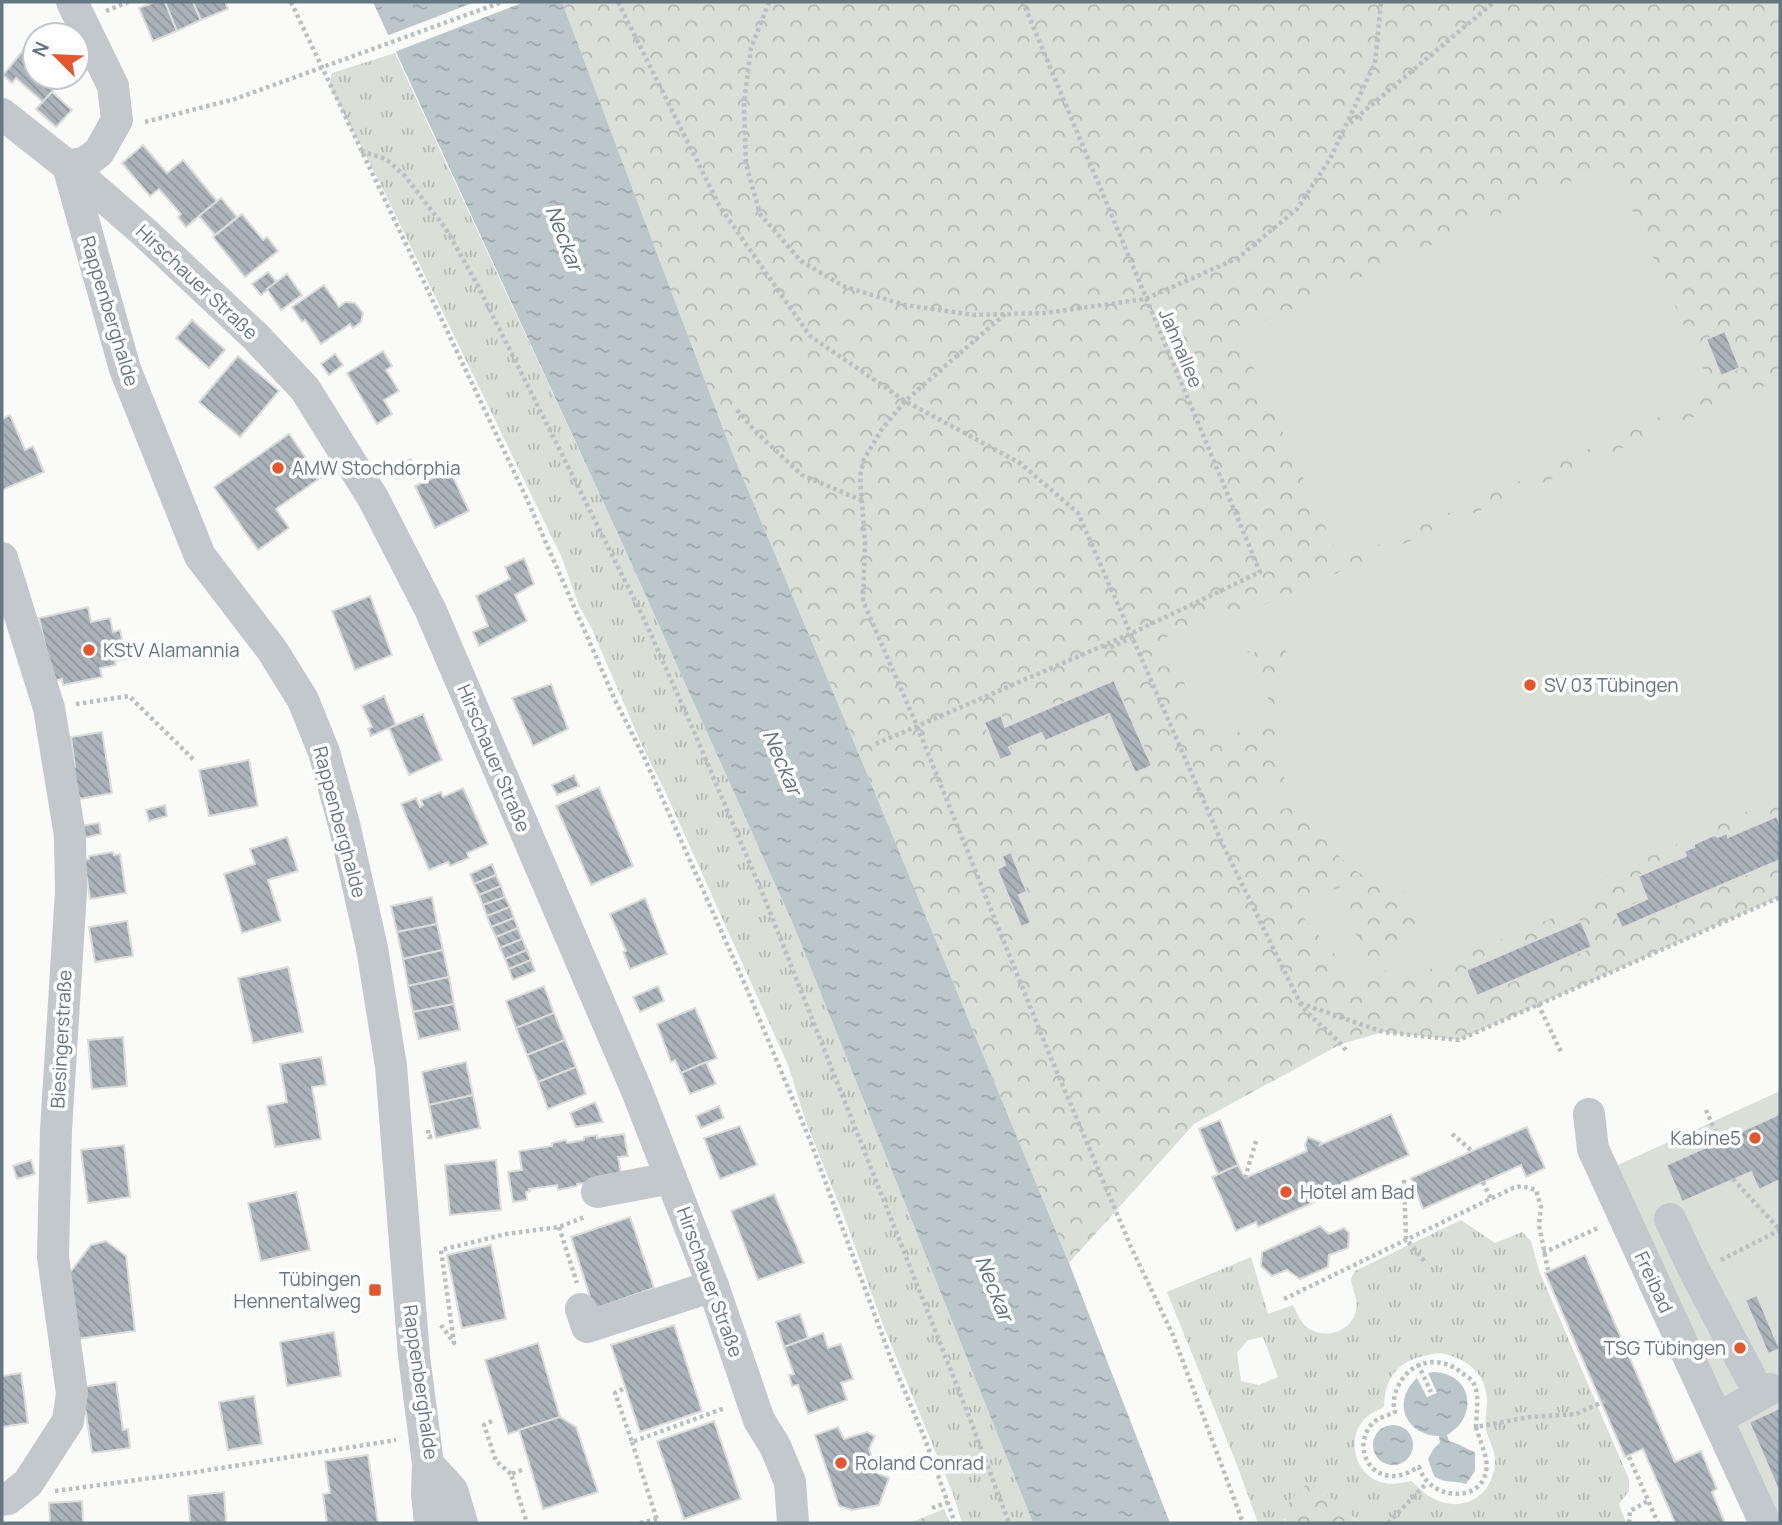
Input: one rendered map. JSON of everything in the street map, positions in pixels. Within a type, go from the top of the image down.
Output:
[{"type":"street","points":[[68,166],[86,162],[99,152],[117,120],[113,86],[72,2]]},
{"type":"street","name":"Hirschauer Straße","points":[[2,114],[68,166],[144,232],[255,336],[305,389],[373,498],[435,621],[637,1091],[713,1286],[760,1420],[775,1446],[790,1482],[793,1523]]},
{"type":"street","name":"Rappenberghalde","points":[[68,166],[125,369],[200,556],[272,650],[297,690],[327,764],[344,824],[372,948],[391,1066],[414,1356],[426,1450],[452,1490],[462,1523]]},
{"type":"street","name":"Biesingerstraße","points":[[2,558],[49,708],[70,836],[71,891],[57,1130],[54,1256],[72,1393],[68,1421],[15,1491]]},
{"type":"street","name":"Freibad","points":[[1589,1114],[1593,1149],[1765,1523]]},
{"type":"street","points":[[597,1192],[671,1178]]},
{"type":"street","points":[[1670,1219],[1683,1277],[1760,1383],[1717,1419]]},
{"type":"street","points":[[580,1298],[587,1326],[713,1286]]},
{"type":"street","points":[[426,1450],[430,1523]]},
{"type":"path","points":[[291,2],[526,495],[615,700],[644,757],[751,998],[811,1143],[955,1523]]},
{"type":"path","points":[[117,120],[133,123],[154,121],[235,99],[502,2]]},
{"type":"path","points":[[618,2],[720,207],[810,336],[905,401],[1020,463],[1078,513],[1222,843],[1300,1003],[1308,1016],[1342,1044],[1347,1052]]},
{"type":"path","points":[[769,2],[751,48],[744,103],[746,164],[760,214],[801,261],[844,286],[907,305],[974,315],[1045,313],[1145,299],[1238,258],[1297,209],[1330,159],[1376,63],[1381,2]]},
{"type":"path","name":"Jahnallee","points":[[1023,2],[1260,572],[1131,636]]},
{"type":"path","points":[[1346,126],[1494,2]]},
{"type":"path","points":[[361,151],[386,159],[405,177],[446,229],[477,284],[645,621],[764,897],[1009,1523]]},
{"type":"path","points":[[1004,314],[905,401],[882,429],[864,459],[860,476],[865,543],[863,601],[917,726],[1046,1046],[1131,1247],[1173,1335],[1243,1523]]},
{"type":"path","points":[[737,410],[755,431],[802,475],[863,501]]},
{"type":"path","points":[[876,744],[1131,636]]},
{"type":"path","points":[[49,708],[129,696],[195,761]]},
{"type":"path","points":[[1300,1003],[1383,1032],[1459,1040],[1780,897]]},
{"type":"path","points":[[1538,1004],[1561,1052]]},
{"type":"path","points":[[1706,1110],[1718,1141]]},
{"type":"path","points":[[1452,1134],[1472,1151]]},
{"type":"path","points":[[1245,1178],[1257,1138]]},
{"type":"path","points":[[1726,1257],[1780,1231],[1733,1179]]},
{"type":"path","points":[[1404,1180],[1406,1239],[1425,1262]]},
{"type":"path","points":[[1483,1182],[1491,1199]]},
{"type":"path","points":[[1284,1299],[1522,1186],[1536,1190],[1541,1207],[1539,1225],[1548,1270]]},
{"type":"path","points":[[1543,1252],[1624,1216]]},
{"type":"path","points":[[452,1324],[440,1250],[506,1234],[559,1227],[580,1298]]},
{"type":"path","points":[[1445,1363],[1473,1382],[1477,1397],[1476,1427],[1486,1460],[1484,1476],[1474,1489],[1465,1495],[1453,1495],[1427,1483],[1419,1467],[1391,1476],[1378,1472],[1368,1464],[1362,1444],[1372,1423],[1395,1412],[1393,1406],[1396,1389],[1408,1372],[1418,1364],[1445,1363]]},
{"type":"path","points":[[1418,1364],[1431,1392]]},
{"type":"path","points":[[623,1389],[615,1393],[658,1521],[640,1523]]},
{"type":"path","points":[[632,1442],[752,1397]]},
{"type":"path","points":[[1476,1427],[1530,1416],[1576,1414],[1605,1401]]},
{"type":"path","points":[[492,1421],[484,1425],[496,1461],[511,1474],[527,1523]]},
{"type":"path","points":[[15,1491],[57,1491],[426,1450]]},
{"type":"path","points":[[1629,1457],[1658,1523]]},
{"type":"path","points":[[511,1474],[522,1470]]},
{"type":"path","points":[[1388,1523],[1427,1483]]},
{"type":"path","points":[[1629,1523],[1630,1511],[1648,1501]]},
{"type":"path","points":[[932,1508],[948,1502]]},
{"type":"green space","points":[[562,2],[1779,2],[1780,897],[1459,1040],[1383,1032],[1341,1044],[1194,1124],[1069,1263],[732,452]]},
{"type":"green space","points":[[395,53],[623,545],[793,924],[1033,1523],[962,1523],[953,1494],[883,1325],[806,1122],[788,1065],[644,750],[591,627],[579,606],[562,558],[380,183],[329,85],[332,73]]},
{"type":"green space","points":[[1611,163],[1714,392],[1341,562],[1238,333]]},
{"type":"green space","name":"SV 03 Tübingen","points":[[1780,379],[1780,796],[1589,885],[1595,900],[1392,985],[1378,951],[1421,933],[1405,893],[1378,884],[1340,857],[1297,804],[1262,818],[1254,794],[1285,781],[1278,754],[1275,717],[1210,744],[1165,638],[1229,610],[1275,714],[1287,654],[1284,642],[1250,654],[1236,617]]},
{"type":"green space","points":[[1346,887],[1365,976],[1357,981],[1298,911],[1318,896]]},
{"type":"green space","name":"TSG Tübingen","points":[[1780,1091],[1780,1523],[1618,1165]]},
{"type":"green space","points":[[1461,1220],[1495,1243],[1522,1232],[1531,1241],[1540,1273],[1629,1479],[1629,1491],[1619,1504],[1626,1523],[1362,1523],[1342,1509],[1284,1519],[1286,1523],[1258,1523],[1167,1292],[1251,1257],[1268,1314],[1293,1305],[1308,1328],[1315,1332],[1330,1333],[1344,1329],[1353,1318],[1356,1302],[1351,1278],[1355,1271]],"holes":[[[1263,1337],[1278,1377],[1259,1385],[1241,1381],[1237,1353],[1248,1340]],[[1440,1353],[1455,1357],[1475,1370],[1484,1384],[1487,1397],[1486,1429],[1495,1456],[1494,1472],[1483,1492],[1466,1503],[1444,1503],[1432,1498],[1411,1481],[1391,1484],[1375,1480],[1361,1467],[1355,1449],[1357,1430],[1362,1422],[1384,1407],[1385,1394],[1393,1374],[1408,1362]]]},
{"type":"green space","points":[[1307,1484],[1328,1496],[1362,1523],[1286,1523],[1287,1506]]},
{"type":"green space","points":[[944,1509],[950,1523],[910,1523]]},
{"type":"water","name":"Neckar","points":[[373,2],[562,2],[732,452],[1069,1263],[1170,1523],[1033,1523],[793,924],[623,545]]},
{"type":"water","points":[[1434,1372],[1457,1380],[1464,1388],[1467,1398],[1464,1418],[1447,1435],[1449,1441],[1475,1452],[1475,1471],[1466,1484],[1434,1476],[1428,1459],[1440,1443],[1439,1436],[1418,1430],[1406,1416],[1405,1397],[1417,1378],[1427,1397],[1437,1393],[1428,1373]]},
{"type":"water","points":[[1393,1425],[1401,1426],[1407,1431],[1412,1437],[1412,1453],[1407,1459],[1401,1464],[1393,1465],[1385,1464],[1379,1459],[1374,1453],[1373,1445],[1374,1437],[1379,1431],[1385,1426]]},
{"type":"pier","points":[[475,2],[524,2],[392,53],[384,37]]},
{"type":"building","points":[[155,2],[165,2],[177,31],[153,41],[139,8]]},
{"type":"building","points":[[165,2],[193,2],[201,20],[177,31]]},
{"type":"building","points":[[193,2],[225,2],[228,9],[201,20]]},
{"type":"building","points":[[21,53],[21,82],[16,78],[12,83],[3,75]]},
{"type":"building","points":[[31,91],[52,91],[43,102]]},
{"type":"building","points":[[52,92],[72,110],[56,127],[36,109]]},
{"type":"building","points":[[143,145],[167,173],[183,160],[217,201],[186,227],[178,217],[181,214],[159,189],[150,196],[122,163]]},
{"type":"building","points":[[221,198],[237,217],[215,235],[199,216]]},
{"type":"building","points":[[242,214],[263,240],[267,237],[278,251],[245,277],[213,237]]},
{"type":"building","points":[[268,272],[277,282],[261,295],[252,284]]},
{"type":"building","points":[[287,274],[302,295],[281,310],[267,289]]},
{"type":"building","points":[[324,285],[339,307],[345,302],[355,303],[363,313],[361,322],[353,328],[350,324],[321,344],[305,320],[302,322],[292,307]]},
{"type":"building","points":[[192,320],[225,350],[209,368],[176,338]]},
{"type":"building","points":[[1725,331],[1740,368],[1721,376],[1706,339]]},
{"type":"building","points":[[383,351],[392,366],[386,370],[399,391],[384,400],[392,414],[377,424],[347,373]]},
{"type":"building","points":[[335,354],[343,365],[329,375],[321,364]]},
{"type":"building","points":[[238,356],[279,391],[240,437],[199,402]]},
{"type":"building","points":[[10,415],[25,450],[33,446],[44,472],[2,490],[2,419]]},
{"type":"building","points":[[289,434],[320,478],[276,509],[289,528],[258,550],[214,487]]},
{"type":"building","points":[[411,459],[416,470],[397,479],[392,469]]},
{"type":"building","points":[[450,470],[469,511],[435,528],[415,486]]},
{"type":"building","points":[[524,558],[534,584],[515,595],[527,621],[479,646],[473,632],[488,626],[476,596],[510,579],[505,567]]},
{"type":"building","points":[[370,596],[392,655],[355,670],[332,611]]},
{"type":"building","points":[[88,607],[91,622],[110,618],[113,632],[120,630],[126,659],[115,661],[116,665],[100,668],[102,677],[63,685],[62,679],[53,681],[39,618]]},
{"type":"building","points":[[1114,680],[1152,766],[1135,773],[1109,714],[1045,741],[1041,733],[1009,747],[1013,755],[1000,760],[984,722],[1001,715],[1005,727]]},
{"type":"building","points":[[551,684],[568,729],[533,746],[512,698]]},
{"type":"building","points":[[384,696],[396,725],[371,736],[368,729],[372,727],[362,706]]},
{"type":"building","points":[[423,714],[442,760],[409,775],[389,728]]},
{"type":"building","points":[[102,732],[112,793],[80,799],[68,768],[75,767],[71,737]]},
{"type":"building","points":[[249,760],[258,806],[209,816],[199,770]]},
{"type":"building","points":[[574,775],[579,786],[557,795],[552,785]]},
{"type":"building","points":[[599,787],[633,866],[591,885],[556,806]]},
{"type":"building","points":[[463,788],[488,844],[467,853],[469,858],[450,866],[448,862],[429,870],[401,804],[416,798],[420,807],[423,805],[421,800],[441,792],[443,797]]},
{"type":"building","points":[[165,805],[167,816],[149,821],[146,810]]},
{"type":"building","points":[[1777,816],[1780,825],[1780,860],[1622,928],[1615,913],[1647,899],[1638,876],[1686,856],[1684,851],[1714,835],[1718,837],[1727,833],[1728,837]]},
{"type":"building","points":[[99,823],[101,834],[83,838],[80,826]]},
{"type":"building","points":[[287,837],[298,871],[268,880],[281,921],[242,933],[224,874],[255,864],[250,849]]},
{"type":"building","points":[[113,852],[114,855],[120,854],[126,893],[90,899],[84,860],[89,859],[89,856]]},
{"type":"building","points":[[1011,852],[1027,892],[1019,895],[1031,923],[1021,927],[997,869],[1005,865],[1002,856]]},
{"type":"building","points":[[492,864],[496,875],[474,884],[470,874]]},
{"type":"building","points":[[496,875],[501,886],[479,895],[474,884]]},
{"type":"building","points":[[501,886],[505,897],[483,905],[479,895]]},
{"type":"building","points":[[432,897],[437,924],[397,932],[391,906]]},
{"type":"building","points":[[505,897],[510,907],[487,916],[483,905]]},
{"type":"building","points":[[645,898],[667,954],[630,969],[623,952],[626,951],[610,914]]},
{"type":"building","points":[[510,907],[514,918],[491,927],[487,916]]},
{"type":"building","points":[[514,918],[518,928],[496,937],[491,927]]},
{"type":"building","points":[[127,921],[133,956],[95,962],[89,927]]},
{"type":"building","points":[[1581,921],[1592,947],[1477,996],[1466,970]]},
{"type":"building","points":[[437,924],[443,950],[403,959],[397,932]]},
{"type":"building","points":[[518,928],[522,939],[500,948],[496,937]]},
{"type":"building","points":[[522,939],[527,950],[505,959],[500,948]]},
{"type":"building","points":[[443,950],[449,977],[408,986],[403,959]]},
{"type":"building","points":[[527,950],[531,960],[509,969],[505,959]]},
{"type":"building","points":[[531,960],[535,971],[513,980],[509,969]]},
{"type":"building","points":[[288,967],[303,1032],[253,1043],[238,978]]},
{"type":"building","points":[[449,977],[454,1004],[413,1012],[408,986]]},
{"type":"building","points":[[544,986],[554,1013],[516,1028],[506,1001]]},
{"type":"building","points":[[658,986],[664,1001],[640,1012],[633,997]]},
{"type":"building","points":[[454,1004],[460,1030],[419,1039],[413,1012]]},
{"type":"building","points":[[695,1008],[717,1058],[681,1073],[675,1060],[671,1062],[657,1024]]},
{"type":"building","points":[[554,1013],[565,1040],[527,1055],[516,1028]]},
{"type":"building","points":[[123,1037],[127,1086],[92,1089],[88,1040]]},
{"type":"building","points":[[565,1040],[576,1067],[538,1082],[527,1055]]},
{"type":"building","points":[[321,1057],[326,1085],[312,1087],[321,1139],[275,1147],[267,1106],[287,1102],[280,1064]]},
{"type":"building","points":[[466,1062],[473,1095],[429,1105],[422,1072]]},
{"type":"building","points":[[706,1062],[716,1084],[690,1094],[681,1073]]},
{"type":"building","points":[[576,1067],[586,1094],[548,1109],[538,1082]]},
{"type":"building","points":[[473,1095],[480,1128],[436,1138],[429,1105]]},
{"type":"building","points":[[595,1102],[603,1122],[576,1127],[570,1113]]},
{"type":"building","points":[[719,1106],[724,1118],[701,1128],[696,1116]]},
{"type":"building","name":"Hotel am Bad","points":[[1391,1114],[1409,1155],[1340,1185],[1341,1197],[1334,1201],[1328,1196],[1258,1227],[1256,1222],[1236,1231],[1212,1177],[1238,1165],[1245,1178],[1307,1151],[1305,1145],[1308,1137],[1321,1142],[1320,1145]]},
{"type":"building","points":[[1780,1114],[1780,1180],[1759,1190],[1751,1172],[1682,1202],[1666,1165]]},
{"type":"building","points":[[1220,1120],[1238,1165],[1218,1174],[1199,1129]]},
{"type":"building","points":[[740,1126],[757,1165],[720,1179],[704,1138]]},
{"type":"building","points":[[1527,1127],[1545,1168],[1526,1177],[1521,1165],[1423,1209],[1411,1178]]},
{"type":"building","points":[[624,1134],[628,1156],[618,1157],[622,1179],[577,1184],[558,1190],[557,1185],[529,1189],[530,1191],[526,1192],[527,1200],[513,1202],[508,1172],[522,1170],[519,1151],[552,1146],[552,1143],[566,1140],[567,1143],[584,1140],[584,1137]]},
{"type":"building","points":[[124,1145],[130,1197],[88,1203],[81,1150]]},
{"type":"building","points":[[31,1160],[35,1174],[17,1179],[13,1166]]},
{"type":"building","points":[[496,1160],[501,1210],[450,1215],[445,1165]]},
{"type":"building","points":[[296,1192],[310,1250],[261,1261],[248,1203]]},
{"type":"building","points":[[774,1194],[804,1263],[758,1280],[731,1211]]},
{"type":"building","points":[[630,1217],[654,1288],[594,1309],[571,1237]]},
{"type":"building","points":[[1320,1226],[1329,1234],[1344,1228],[1349,1233],[1348,1248],[1329,1255],[1328,1267],[1300,1279],[1287,1270],[1272,1276],[1261,1266],[1262,1252]]},
{"type":"building","points":[[106,1241],[126,1256],[135,1331],[76,1339],[68,1275],[91,1245]]},
{"type":"building","points":[[491,1245],[506,1319],[462,1328],[447,1255]]},
{"type":"building","points":[[1585,1255],[1675,1462],[1701,1451],[1717,1489],[1712,1492],[1725,1523],[1675,1523],[1643,1449],[1625,1457],[1545,1273]]},
{"type":"building","points":[[1757,1295],[1780,1349],[1768,1354],[1745,1300]]},
{"type":"building","points":[[800,1314],[808,1338],[784,1347],[776,1322]]},
{"type":"building","points":[[674,1325],[702,1411],[640,1432],[611,1345]]},
{"type":"building","points":[[334,1332],[341,1376],[287,1386],[280,1342]]},
{"type":"building","points":[[823,1333],[828,1348],[841,1344],[853,1379],[841,1383],[847,1400],[808,1414],[798,1385],[792,1386],[789,1375],[794,1374],[784,1347]]},
{"type":"building","points":[[538,1343],[560,1417],[508,1434],[485,1360]]},
{"type":"building","points":[[21,1373],[28,1423],[2,1427],[2,1376]]},
{"type":"building","points":[[116,1382],[123,1430],[128,1429],[130,1448],[92,1453],[82,1387]]},
{"type":"building","points":[[254,1396],[262,1444],[228,1450],[219,1402]]},
{"type":"building","points":[[1780,1408],[1780,1494],[1749,1422]]},
{"type":"building","points":[[560,1417],[576,1427],[598,1492],[543,1509],[519,1430]]},
{"type":"building","points":[[714,1421],[741,1499],[684,1519],[657,1441]]},
{"type":"building","points":[[838,1427],[844,1439],[867,1432],[875,1436],[869,1449],[877,1473],[889,1478],[879,1505],[852,1510],[839,1506],[815,1435]]},
{"type":"building","points":[[368,1455],[378,1523],[327,1523],[323,1494],[330,1493],[325,1461]]},
{"type":"building","points":[[224,1492],[226,1523],[190,1523],[188,1496]]},
{"type":"building","points":[[82,1501],[83,1523],[50,1523],[49,1503]]},
{"type":"place","name":"AMW Stochdorphia","points":[[278,468]]},
{"type":"place","name":"KStV Alamannia","points":[[89,650]]},
{"type":"place","name":"SV 03 Tübingen","points":[[1530,685]]},
{"type":"place","name":"Kabine5","points":[[1755,1138]]},
{"type":"place","name":"Hotel am Bad","points":[[1286,1192]]},
{"type":"place","name":"Tübingen Hennentalweg","points":[[375,1290]]},
{"type":"place","name":"TSG Tübingen","points":[[1740,1348]]},
{"type":"place","name":"Roland Conrad","points":[[841,1463]]}]
